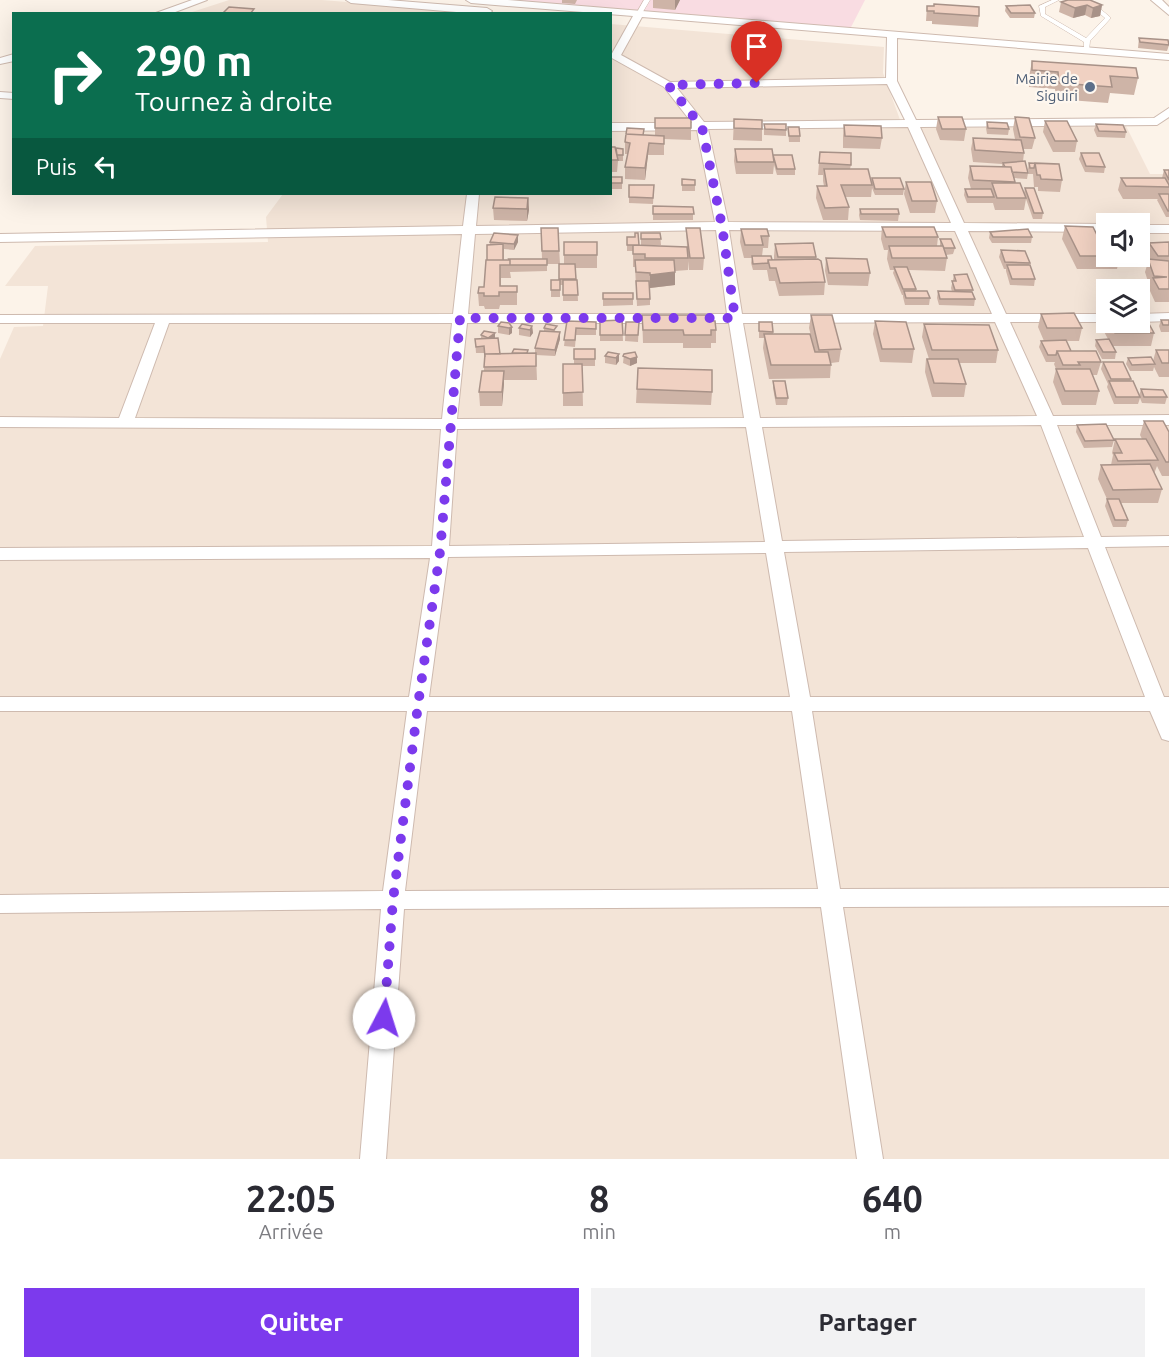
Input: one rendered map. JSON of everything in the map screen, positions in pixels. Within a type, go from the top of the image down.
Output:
[{"type":"street","points":[[164,12],[202,0]]},
{"type":"street","points":[[351,0],[387,1],[497,12]]},
{"type":"street","points":[[471,0],[640,12],[892,39],[1169,64]]},
{"type":"street","points":[[612,20],[640,12]]},
{"type":"street","points":[[640,12],[613,57],[668,85],[702,127],[722,226],[735,318],[801,703],[870,1159]]},
{"type":"street","points":[[892,39],[1087,45],[1169,57]]},
{"type":"street","points":[[892,39],[891,81],[914,125],[1047,420],[1163,704],[1169,734]]},
{"type":"street","points":[[668,85],[891,81]]},
{"type":"street","points":[[612,127],[1157,121],[1169,111]]},
{"type":"street","points":[[373,1159],[393,900],[440,552],[449,424],[473,195]]},
{"type":"street","points":[[0,238],[722,226],[1096,228]]},
{"type":"street","points":[[1150,229],[1169,229]]},
{"type":"street","points":[[1150,318],[1169,317]]},
{"type":"street","points":[[0,319],[1096,318]]},
{"type":"street","points":[[125,423],[163,320]]},
{"type":"street","points":[[0,422],[449,424],[1169,420]]},
{"type":"street","points":[[0,554],[440,552],[773,545],[1169,541]]},
{"type":"street","points":[[0,704],[1163,704]]},
{"type":"street","points":[[0,904],[831,897],[1169,897]]},
{"type":"lane","points":[[1056,0],[1042,6],[1043,15],[1087,45],[1108,18],[1093,5],[1076,0]]},
{"type":"shaded area","points":[[229,0],[322,0],[470,12],[192,12]]},
{"type":"shaded area","points":[[471,0],[865,0],[849,31]]},
{"type":"shaded area","points":[[612,24],[884,47],[883,73],[903,128],[1126,126],[1150,174],[1169,174],[1169,1159],[0,1159],[0,359],[14,327],[43,326],[48,286],[5,286],[35,246],[268,242],[266,217],[282,195],[612,195]]},
{"type":"building","points":[[1090,0],[1102,5],[1093,8],[1087,5],[1075,8],[1061,2]]},
{"type":"building","points":[[934,4],[979,7],[979,16],[927,11],[927,6],[934,6]]},
{"type":"building","points":[[1030,5],[1035,13],[1011,13],[1006,6]]},
{"type":"building","points":[[229,7],[254,9],[252,12],[224,12]]},
{"type":"building","points":[[1139,38],[1168,40],[1169,45],[1140,42]]},
{"type":"building","points":[[1032,61],[1136,68],[1138,78],[1110,76],[1112,87],[1059,83],[1058,72],[1032,70]]},
{"type":"building","points":[[938,117],[962,117],[966,129],[942,129]]},
{"type":"building","points":[[1015,117],[1029,118],[1035,138],[1020,137]]},
{"type":"building","points":[[655,118],[691,118],[691,128],[655,128]]},
{"type":"building","points":[[734,119],[762,120],[762,129],[734,128]]},
{"type":"building","points":[[1045,121],[1067,121],[1077,141],[1055,141]]},
{"type":"building","points":[[987,122],[1007,123],[1009,129],[988,128]]},
{"type":"building","points":[[764,124],[786,124],[786,130],[765,129]]},
{"type":"building","points":[[1096,124],[1123,125],[1126,132],[1099,131]]},
{"type":"building","points":[[844,125],[881,126],[882,138],[845,136]]},
{"type":"building","points":[[788,127],[799,127],[800,136],[789,136]]},
{"type":"building","points":[[627,128],[644,129],[643,135],[626,134]]},
{"type":"building","points":[[626,134],[664,136],[664,144],[649,143],[645,168],[625,167],[630,143],[625,142]]},
{"type":"building","points":[[973,138],[1021,140],[1024,153],[975,150]]},
{"type":"building","points":[[612,147],[615,147],[618,160],[612,160]]},
{"type":"building","points":[[616,148],[623,149],[623,155],[617,155]]},
{"type":"building","points":[[735,149],[772,149],[774,162],[737,162]]},
{"type":"building","points":[[820,152],[851,153],[851,165],[819,163]]},
{"type":"building","points":[[1081,153],[1099,153],[1105,167],[1086,166]]},
{"type":"building","points":[[773,155],[792,155],[795,169],[777,169]]},
{"type":"building","points":[[1025,161],[1028,173],[1012,172],[1011,167],[1005,167],[1003,163]]},
{"type":"building","points":[[1029,163],[1035,163],[1034,168],[1030,168]]},
{"type":"building","points":[[1035,163],[1059,164],[1062,180],[1041,179],[1040,175],[1037,175]]},
{"type":"building","points":[[970,166],[1011,167],[1015,182],[973,180]]},
{"type":"building","points":[[824,169],[868,169],[872,185],[841,185],[849,207],[825,208],[817,186],[827,186]]},
{"type":"building","points":[[1164,170],[1169,170],[1169,180]]},
{"type":"building","points":[[612,177],[622,177],[622,183],[612,183]]},
{"type":"building","points":[[872,178],[900,178],[904,189],[875,189]]},
{"type":"building","points":[[1121,178],[1165,178],[1169,187],[1126,186]]},
{"type":"building","points":[[682,179],[695,180],[695,185],[682,185]]},
{"type":"building","points":[[906,182],[931,182],[937,201],[912,201]]},
{"type":"building","points":[[992,183],[1020,183],[1026,198],[997,198]]},
{"type":"building","points":[[629,185],[654,185],[653,198],[629,197]]},
{"type":"building","points":[[1025,188],[1034,188],[1043,213],[1034,213]]},
{"type":"building","points":[[965,189],[991,189],[994,197],[968,197]]},
{"type":"building","points":[[1159,194],[1169,194],[1169,211],[1168,211]]},
{"type":"building","points":[[495,197],[528,198],[527,209],[493,208]]},
{"type":"building","points":[[653,206],[693,207],[694,214],[653,214]]},
{"type":"building","points":[[860,209],[898,209],[899,214],[861,214]]},
{"type":"building","points":[[1065,226],[1093,227],[1096,233],[1096,256],[1080,256]]},
{"type":"building","points":[[882,227],[934,227],[938,237],[886,237]]},
{"type":"building","points":[[541,228],[558,228],[559,251],[542,251]]},
{"type":"building","points":[[686,228],[700,228],[704,258],[690,258]]},
{"type":"building","points":[[741,229],[767,229],[769,236],[761,236],[763,245],[745,245]]},
{"type":"building","points":[[1028,229],[1032,237],[993,237],[990,232]]},
{"type":"building","points":[[494,233],[518,235],[514,244],[490,242]]},
{"type":"building","points":[[635,233],[638,233],[639,245],[627,245],[627,237],[635,237]]},
{"type":"building","points":[[641,233],[660,233],[661,239],[641,239]]},
{"type":"building","points":[[940,239],[951,239],[955,248],[944,248]]},
{"type":"building","points":[[564,242],[597,242],[597,255],[564,255]]},
{"type":"building","points":[[1169,242],[1169,256],[1158,256],[1150,243]]},
{"type":"building","points":[[813,243],[816,257],[778,257],[775,244]]},
{"type":"building","points":[[503,244],[503,260],[487,260],[487,245]]},
{"type":"building","points":[[633,245],[687,247],[688,258],[645,258],[645,254],[633,254]]},
{"type":"building","points":[[889,246],[943,246],[947,258],[892,258]]},
{"type":"building","points":[[1001,250],[1025,251],[1030,263],[1005,262]]},
{"type":"building","points":[[752,256],[771,256],[772,260],[768,260],[768,263],[753,264]]},
{"type":"building","points":[[826,258],[867,259],[870,273],[829,273]]},
{"type":"building","points":[[509,259],[547,259],[547,265],[510,265]]},
{"type":"building","points":[[818,259],[821,261],[825,282],[780,283],[776,268],[770,268],[768,260]]},
{"type":"building","points":[[1150,259],[1169,261],[1169,289],[1159,289],[1153,278],[1167,277],[1154,276]]},
{"type":"building","points":[[486,260],[510,260],[510,265],[500,265],[500,286],[517,286],[517,292],[499,292],[499,296],[484,296],[484,293],[478,293],[479,287],[484,287]]},
{"type":"building","points":[[635,260],[674,260],[675,272],[650,275],[650,273],[636,272]]},
{"type":"building","points":[[559,264],[575,264],[576,279],[559,279]]},
{"type":"building","points":[[1007,265],[1030,265],[1035,279],[1012,279]]},
{"type":"building","points":[[894,267],[907,267],[916,289],[903,289]]},
{"type":"building","points":[[967,274],[973,290],[955,290],[952,281],[956,281],[954,275]]},
{"type":"building","points":[[551,280],[560,280],[560,290],[551,290]]},
{"type":"building","points":[[563,280],[577,280],[578,295],[563,295]]},
{"type":"building","points":[[636,281],[649,281],[650,299],[637,299]]},
{"type":"building","points":[[904,291],[927,291],[930,298],[906,298]]},
{"type":"building","points":[[938,291],[972,292],[975,299],[940,299]]},
{"type":"building","points":[[603,293],[633,293],[633,299],[603,299]]},
{"type":"building","points":[[1074,313],[1082,328],[1047,328],[1041,314]]},
{"type":"building","points":[[642,315],[710,315],[711,321],[715,321],[716,330],[711,330],[711,335],[684,335],[683,330],[643,330]]},
{"type":"building","points":[[811,315],[832,315],[841,349],[819,350]]},
{"type":"building","points":[[622,320],[623,335],[600,335],[600,321]]},
{"type":"building","points":[[1161,320],[1169,320],[1169,325],[1163,325]]},
{"type":"building","points":[[567,321],[596,322],[596,329],[576,328],[575,340],[564,340]]},
{"type":"building","points":[[875,321],[906,322],[914,349],[882,349]]},
{"type":"building","points":[[501,322],[509,323],[512,327],[498,326]]},
{"type":"building","points":[[626,322],[639,322],[638,335],[625,335]]},
{"type":"building","points":[[759,322],[772,322],[773,332],[759,331]]},
{"type":"building","points":[[522,324],[532,326],[530,330],[519,328]]},
{"type":"building","points":[[546,324],[557,326],[554,330],[544,328]]},
{"type":"building","points":[[924,324],[989,325],[998,350],[932,350]]},
{"type":"building","points":[[484,331],[495,333],[488,338],[481,335]]},
{"type":"building","points":[[540,331],[560,332],[555,350],[535,348]]},
{"type":"building","points":[[764,334],[810,334],[815,352],[828,352],[831,365],[771,365]]},
{"type":"building","points":[[498,338],[500,354],[485,354],[485,357],[484,346],[476,347],[475,339]]},
{"type":"building","points":[[1109,339],[1116,352],[1103,352],[1096,340]]},
{"type":"building","points":[[1066,340],[1071,351],[1057,351],[1056,355],[1048,355],[1041,341]]},
{"type":"building","points":[[514,349],[528,350],[527,353],[512,353]]},
{"type":"building","points":[[574,349],[595,349],[595,359],[574,359]]},
{"type":"building","points":[[1156,350],[1169,350],[1169,363],[1162,363]]},
{"type":"building","points":[[1057,351],[1096,351],[1101,362],[1078,362],[1080,365],[1063,365]]},
{"type":"building","points":[[608,352],[619,354],[616,358],[605,356]]},
{"type":"building","points":[[635,352],[637,357],[630,359],[623,356],[624,354]]},
{"type":"building","points":[[536,353],[536,366],[484,367],[485,354]]},
{"type":"building","points":[[1151,357],[1155,364],[1132,365],[1128,358]]},
{"type":"building","points":[[927,359],[958,359],[966,384],[934,383]]},
{"type":"building","points":[[1103,362],[1123,362],[1131,379],[1111,379]]},
{"type":"building","points":[[563,364],[582,364],[583,392],[563,393]]},
{"type":"building","points":[[638,368],[712,370],[712,392],[637,389]]},
{"type":"building","points":[[1056,369],[1090,369],[1099,391],[1065,391]]},
{"type":"building","points":[[482,371],[504,371],[502,392],[479,392]]},
{"type":"building","points":[[773,381],[785,381],[788,398],[776,398]]},
{"type":"building","points":[[1109,381],[1133,381],[1140,397],[1116,397]]},
{"type":"building","points":[[1141,389],[1163,390],[1167,397],[1144,397]]},
{"type":"building","points":[[1144,421],[1163,421],[1169,432],[1169,462],[1166,462]]},
{"type":"building","points":[[1106,424],[1114,440],[1085,441],[1077,425]]},
{"type":"building","points":[[1115,439],[1146,439],[1158,460],[1118,461],[1114,453],[1122,453]]},
{"type":"building","points":[[1150,464],[1162,489],[1113,490],[1101,465]]},
{"type":"building","points":[[1107,499],[1119,499],[1128,520],[1115,520]]},
{"type":"place","name":"Mairie de Siguiri","points":[[1090,87]]},
{"type":"route","points":[[384,1018],[393,900],[440,552],[449,424],[460,318],[735,318],[722,226],[702,127],[668,85],[757,83]]}]
